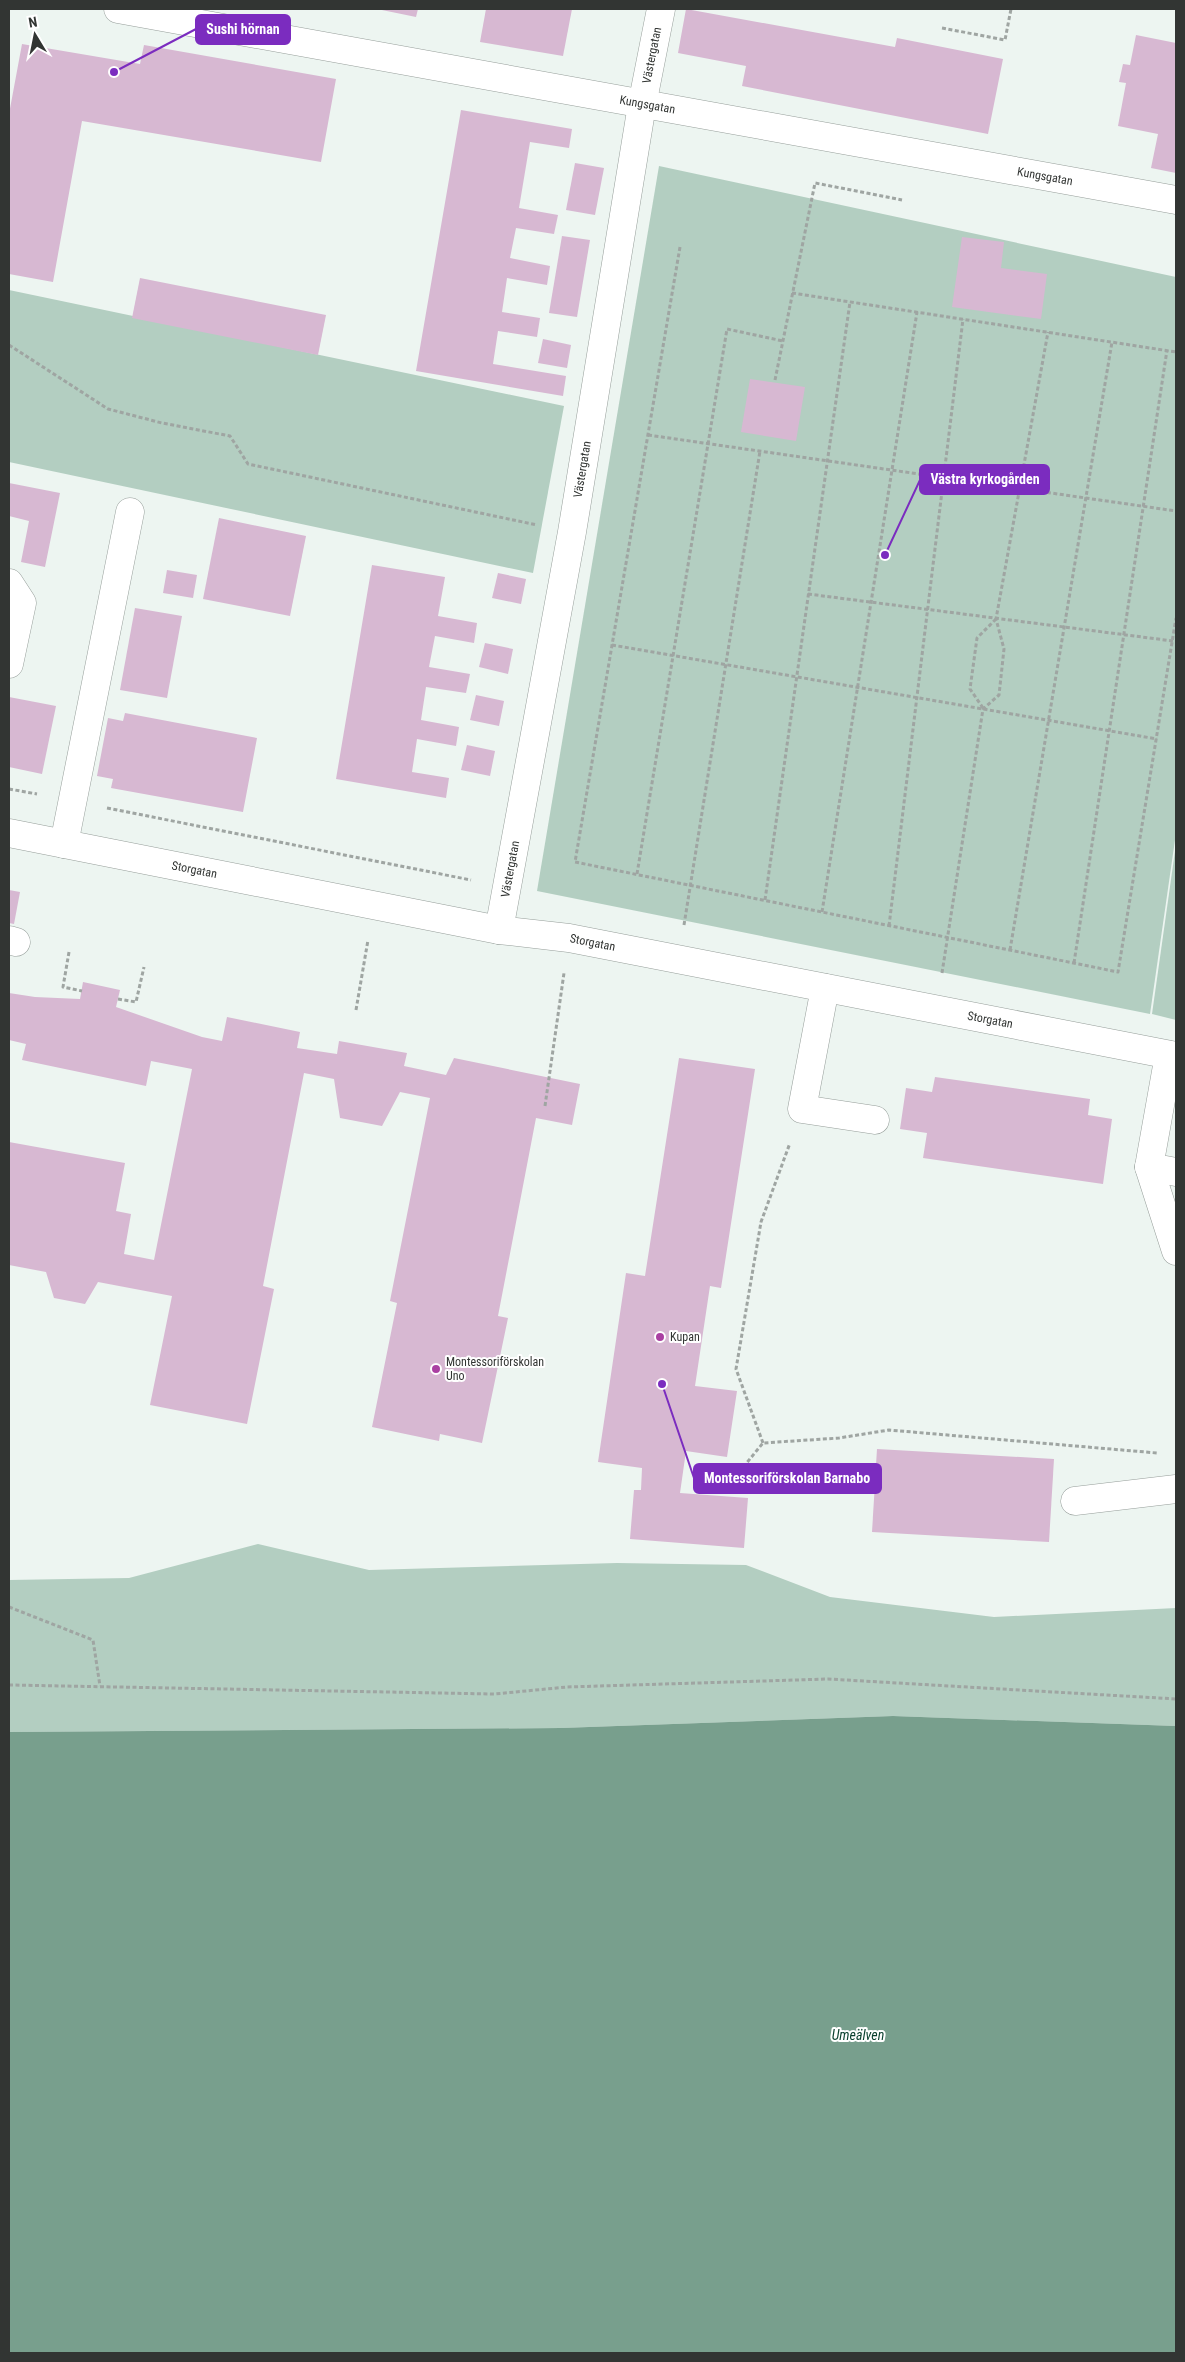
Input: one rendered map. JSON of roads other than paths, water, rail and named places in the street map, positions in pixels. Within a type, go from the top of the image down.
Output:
[{"type":"street","name":"Kungsgatan","points":[[118,9],[1176,200]]},
{"type":"street","name":"Västergatan","points":[[501,917],[572,532],[642,105],[660,9]]},
{"type":"street","points":[[64,844],[130,512]]},
{"type":"street","points":[[9,583],[22,602],[9,664]]},
{"type":"street","name":"Storgatan","points":[[9,833],[374,905],[501,917],[569,938],[1172,1056]]},
{"type":"street","points":[[825,988],[802,1109],[875,1120]]},
{"type":"street","points":[[1172,1056],[1149,1167],[1176,1250]]},
{"type":"street","points":[[1149,1167],[1176,1172]]},
{"type":"street","points":[[1074,1501],[1176,1489]]},
{"type":"water","name":"Umeälven","points":[[893,1716],[1176,1726],[1176,2353],[9,2353],[9,1732],[561,1728]]},
{"type":"place","name":"Sushi hörnan","points":[[114,72]]},
{"type":"place","name":"Västra kyrkogården","points":[[885,555]]},
{"type":"place","name":"Kupan","points":[[660,1337]]},
{"type":"place","name":"Montessoriförskolan Uno","points":[[436,1369]]},
{"type":"place","name":"Montessoriförskolan Barnabo","points":[[662,1384]]}]
